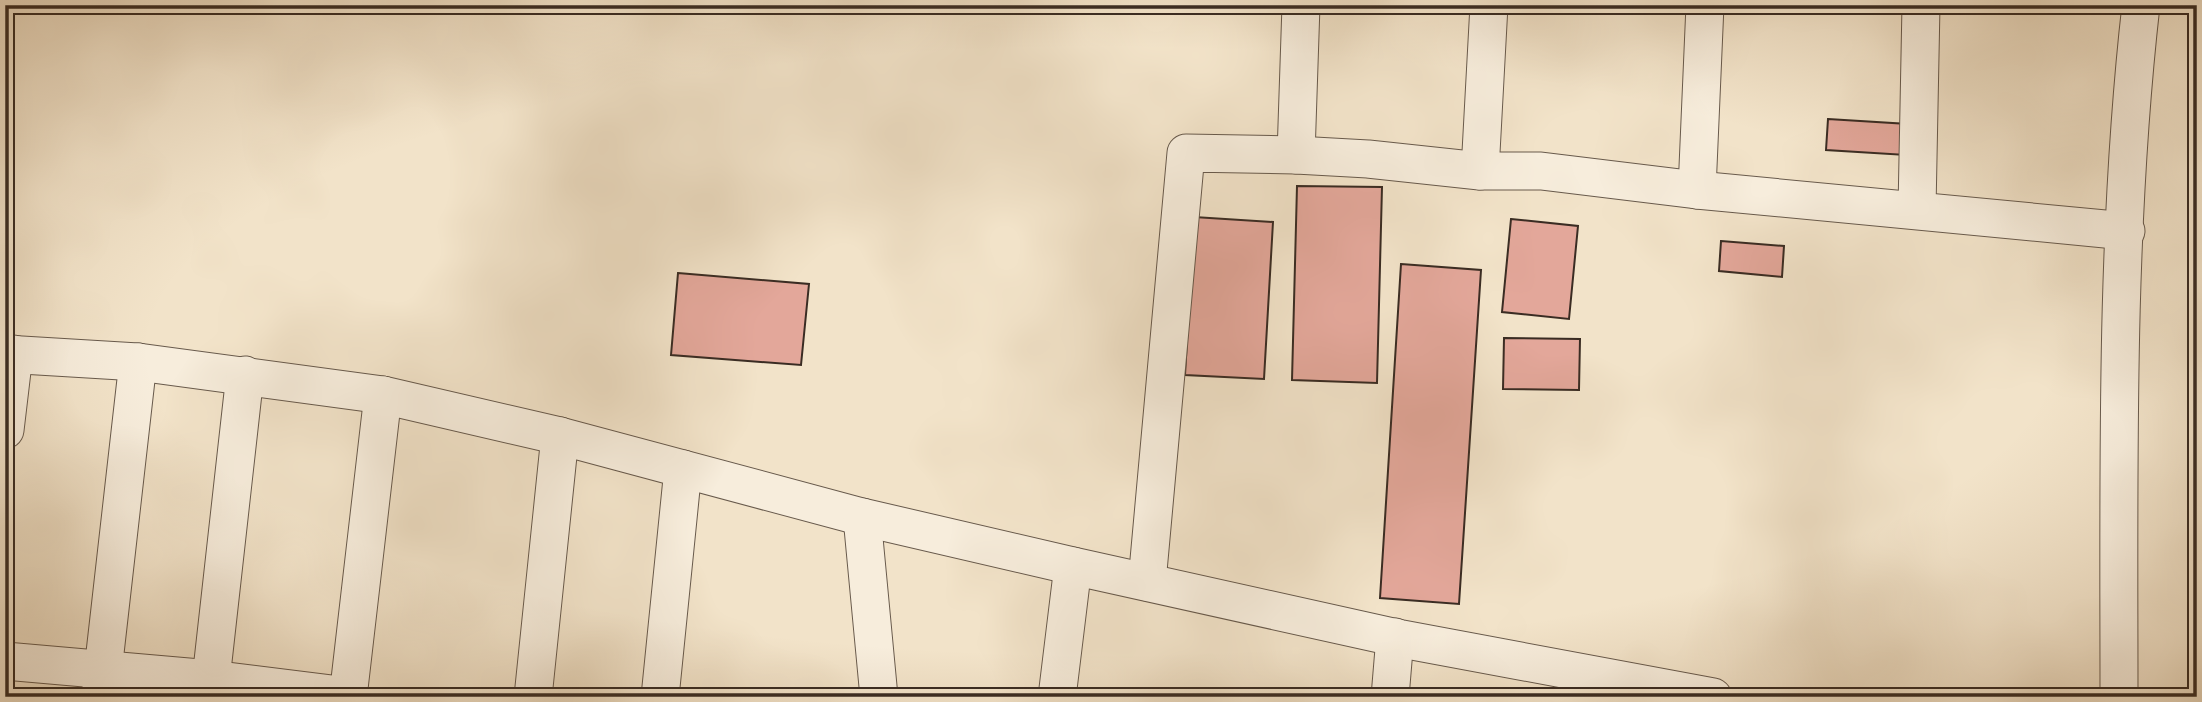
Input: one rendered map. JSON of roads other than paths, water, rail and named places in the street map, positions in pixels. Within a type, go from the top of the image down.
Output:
[{"type":"street","points":[[1296,155],[1301,5]]},
{"type":"street","points":[[1480,171],[1489,5]]},
{"type":"street","points":[[1697,190],[1705,5]]},
{"type":"street","points":[[1917,209],[1921,5]]},
{"type":"street","points":[[2119,697],[2118,350],[2135,58],[2141,5]]},
{"type":"street","points":[[1147,582],[1186,153],[1296,155],[1368,159],[1480,171],[1541,171],[1697,190],[2126,231]]},
{"type":"street","points":[[5,430],[10,354],[138,362],[383,395],[560,436],[862,517],[1073,566],[1395,637],[1713,697]]},
{"type":"street","points":[[102,683],[138,362]]},
{"type":"street","points":[[210,688],[245,375]]},
{"type":"street","points":[[5,661],[102,683],[348,696],[383,395]]},
{"type":"street","points":[[533,697],[560,436]]},
{"type":"street","points":[[660,697],[683,469]]},
{"type":"street","points":[[862,517],[879,697]]},
{"type":"street","points":[[1056,697],[1073,566]]},
{"type":"street","points":[[1390,697],[1395,637]]}]
